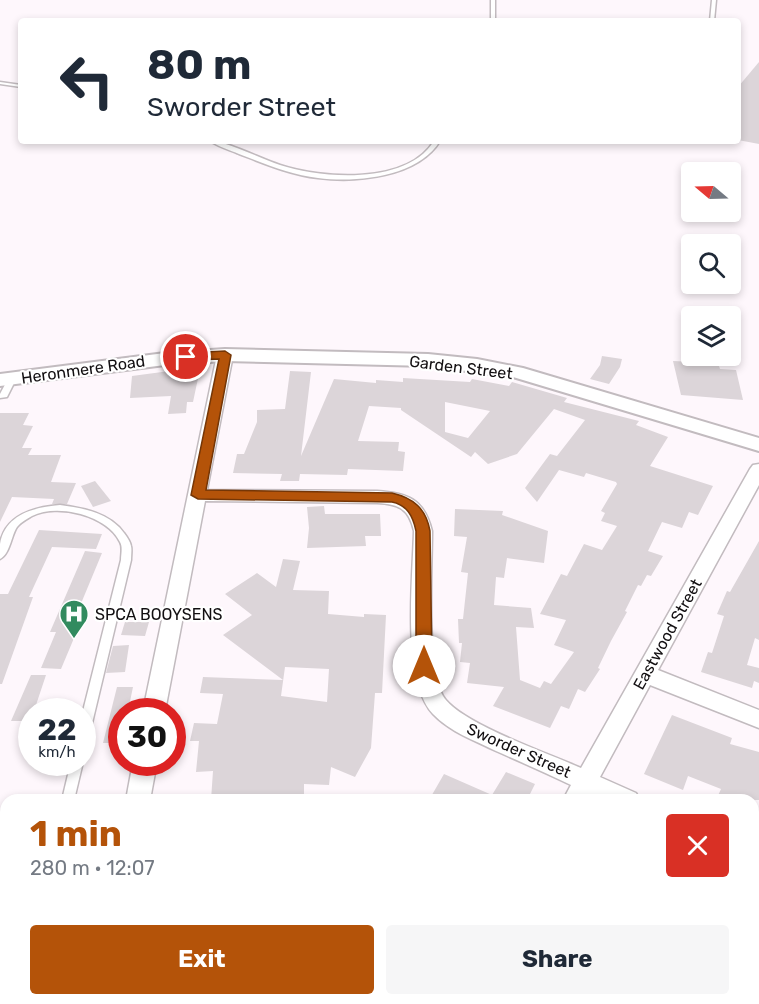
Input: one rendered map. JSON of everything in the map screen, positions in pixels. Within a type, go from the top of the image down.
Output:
[{"type":"street","name":"Heronmere Road","points":[[6,380],[165,358],[225,355]]},
{"type":"street","name":"Garden Street","points":[[225,355],[428,360],[495,368],[566,386],[759,445]]},
{"type":"street","points":[[157,698],[225,355]]},
{"type":"street","name":"Eastwood Street","points":[[580,790],[759,469]]},
{"type":"street","name":"Sworder Street","points":[[198,495],[392,497],[408,503],[418,513],[423,531],[424,666],[432,697],[440,707],[464,726],[580,790],[599,794]]},
{"type":"street","points":[[645,674],[759,719]]},
{"type":"street","points":[[139,794],[142,776]]},
{"type":"lane","points":[[493,0],[493,18]]},
{"type":"lane","points":[[712,18],[714,0]]},
{"type":"lane","points":[[0,83],[18,86]]},
{"type":"lane","points":[[220,144],[265,164],[298,174],[339,179],[374,176],[402,169],[432,150],[435,144]]},
{"type":"lane","name":"Heronmere Road","points":[[0,396],[4,395],[6,380]]},
{"type":"lane","points":[[0,556],[17,521],[36,510],[48,507],[82,511],[114,528],[125,542],[126,560],[92,698]]},
{"type":"lane","points":[[69,794],[74,776]]},
{"type":"building","points":[[759,62],[759,144],[741,141],[741,83]]},
{"type":"building","points":[[602,356],[622,359],[620,367],[609,384],[590,379],[600,365]]},
{"type":"building","points":[[673,361],[681,361],[681,366],[719,366],[720,369],[736,370],[743,400],[681,395]]},
{"type":"building","points":[[200,369],[193,402],[187,402],[186,413],[168,414],[171,396],[130,398],[132,376]]},
{"type":"building","points":[[290,371],[311,372],[301,456],[334,379],[376,383],[376,380],[403,382],[403,378],[470,382],[472,379],[509,386],[512,382],[567,398],[564,402],[639,421],[636,425],[668,437],[650,466],[713,486],[698,515],[689,512],[682,528],[662,522],[648,551],[663,556],[651,576],[647,575],[641,586],[638,585],[625,611],[627,612],[598,668],[600,669],[585,692],[578,689],[569,709],[561,706],[550,728],[493,706],[504,687],[467,683],[470,663],[460,662],[462,643],[459,643],[458,619],[463,619],[468,573],[461,572],[467,537],[454,536],[455,509],[503,511],[502,515],[548,531],[544,563],[507,558],[504,578],[496,577],[494,605],[531,608],[534,628],[516,627],[520,680],[540,688],[544,681],[551,684],[574,652],[554,645],[566,620],[540,614],[561,574],[567,576],[584,544],[602,550],[617,526],[601,521],[605,513],[601,511],[617,484],[586,473],[584,477],[559,470],[537,502],[525,488],[550,454],[557,456],[585,420],[554,409],[517,454],[488,464],[475,452],[471,457],[401,408],[369,406],[358,441],[399,442],[398,451],[405,452],[403,471],[348,469],[347,475],[300,474],[299,481],[280,481],[282,474],[233,473],[237,454],[244,454],[257,422],[257,410],[285,409]],"holes":[[[445,402],[490,411],[468,438],[445,432]]]},
{"type":"building","points":[[0,413],[29,413],[23,425],[33,426],[22,448],[32,448],[28,455],[61,455],[51,482],[76,483],[67,504],[52,504],[54,499],[12,497],[0,522]]},
{"type":"building","points":[[95,481],[111,501],[93,507],[81,486]]},
{"type":"building","points":[[324,506],[325,514],[380,514],[381,536],[365,536],[366,546],[307,548],[309,528],[307,507]]},
{"type":"building","points":[[39,530],[102,534],[96,549],[52,547],[29,597],[33,597],[2,684],[0,684],[0,594],[8,594]]},
{"type":"building","points":[[759,541],[759,640],[755,638],[747,665],[759,668],[759,683],[754,681],[752,688],[701,672],[708,652],[712,653],[724,616],[717,614],[727,591],[730,592]]},
{"type":"building","points":[[85,551],[102,553],[70,630],[77,631],[61,669],[41,668],[56,632],[50,632]]},
{"type":"building","points":[[283,559],[300,561],[293,590],[329,591],[328,614],[364,617],[364,614],[386,615],[382,693],[375,693],[371,748],[355,777],[331,767],[329,785],[304,784],[304,794],[211,794],[213,771],[196,772],[199,741],[190,741],[194,723],[217,724],[223,694],[200,693],[203,677],[283,680],[223,635],[252,615],[225,594],[257,573],[276,587]],"holes":[[[285,667],[329,669],[327,702],[281,696]]]},
{"type":"building","points":[[125,622],[149,622],[145,636],[121,635]]},
{"type":"building","points":[[129,645],[125,672],[106,673],[113,646]]},
{"type":"building","points":[[31,675],[46,675],[38,698],[21,698]]},
{"type":"building","points":[[117,687],[133,687],[131,698],[114,698]]},
{"type":"building","points":[[18,705],[18,721],[11,721]]},
{"type":"building","points":[[672,715],[732,738],[730,744],[759,752],[759,794],[719,794],[721,789],[688,776],[683,790],[644,774]]},
{"type":"building","points":[[108,723],[108,743],[103,743]]},
{"type":"building","points":[[506,772],[535,784],[530,794],[493,794]]},
{"type":"building","points":[[444,774],[490,794],[432,794]]},
{"type":"place","name":"SPCA BOOYSENS","points":[[74,640]]},
{"type":"route","points":[[186,357],[225,355],[198,495],[392,497],[403,500],[414,507],[421,519],[423,531],[424,666]]}]
